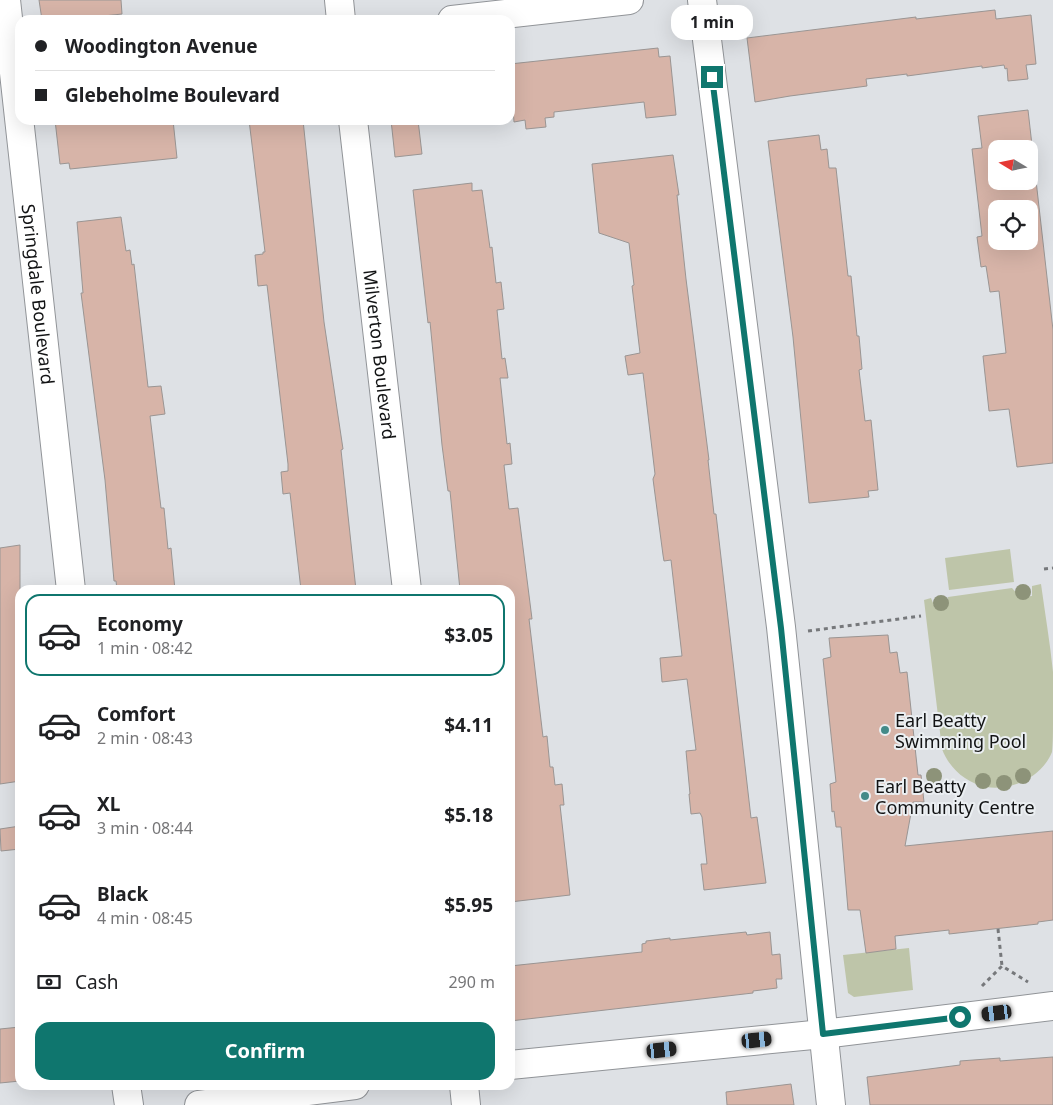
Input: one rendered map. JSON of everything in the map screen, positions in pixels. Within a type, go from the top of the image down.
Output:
[{"type":"street","name":"Springdale Boulevard","points":[[6,0],[15,98]]},
{"type":"street","points":[[339,0],[340,15]]},
{"type":"street","points":[[496,15],[629,0]]},
{"type":"street","points":[[702,0],[781,628],[831,1105]]},
{"type":"street","name":"Springdale Boulevard","points":[[18,125],[70,585]]},
{"type":"street","name":"Milverton Boulevard","points":[[354,125],[406,585]]},
{"type":"street","points":[[515,1065],[823,1034],[1053,1006]]},
{"type":"street","points":[[127,1090],[129,1105]]},
{"type":"street","points":[[199,1105],[316,1090]]},
{"type":"street","points":[[464,1090],[466,1105]]},
{"type":"path","points":[[1044,569],[1053,568]]},
{"type":"path","points":[[802,632],[921,616]]},
{"type":"path","points":[[998,928],[1002,966]]},
{"type":"path","points":[[1002,966],[1028,982]]},
{"type":"path","points":[[982,986],[1002,966]]},
{"type":"green space","points":[[1010,549],[1014,582],[949,590],[945,558]]},
{"type":"green space","points":[[1041,584],[1053,672],[1052,752],[1041,769],[1025,780],[1006,787],[996,788],[979,785],[959,774],[949,762],[942,749],[924,600],[931,598],[935,608],[947,607],[948,597],[1012,588],[1020,597],[1032,596],[1032,586]]},
{"type":"green space","points":[[909,948],[913,990],[854,997],[848,993],[843,955]]},
{"type":"building","points":[[39,0],[121,0],[122,14],[41,15]]},
{"type":"building","points":[[995,10],[996,19],[1031,15],[1036,64],[1026,65],[1028,79],[1008,81],[1007,68],[1005,69],[1004,65],[982,68],[982,66],[907,76],[907,74],[866,79],[867,86],[755,102],[747,38],[916,17],[916,19]]},
{"type":"building","points":[[658,48],[659,57],[670,56],[676,115],[646,118],[644,102],[554,112],[554,117],[545,118],[546,127],[526,129],[525,120],[515,122],[515,63]]},
{"type":"building","points":[[1028,110],[1031,140],[988,140],[988,190],[1037,190],[1053,330],[1053,463],[1017,467],[1009,409],[989,411],[983,356],[1006,353],[999,291],[990,292],[986,266],[981,267],[977,237],[982,236],[972,149],[982,148],[978,116]]},
{"type":"building","points":[[56,125],[174,125],[177,158],[70,169],[69,163],[60,164]]},
{"type":"building","points":[[250,125],[304,125],[324,322],[343,449],[341,450],[355,585],[300,585],[290,493],[283,494],[281,472],[288,471],[288,464],[267,285],[258,286],[255,255],[265,252]]},
{"type":"building","points":[[392,125],[419,125],[422,154],[395,157]]},
{"type":"building","points":[[819,135],[821,150],[827,149],[829,168],[836,168],[848,276],[851,276],[857,336],[859,336],[862,369],[859,370],[865,421],[871,420],[878,490],[868,491],[869,497],[809,503],[793,337],[768,141]]},
{"type":"building","points":[[673,155],[679,195],[677,195],[686,279],[714,514],[716,514],[751,818],[757,817],[766,883],[704,890],[701,864],[707,864],[702,817],[700,813],[691,814],[689,794],[686,751],[696,750],[687,679],[662,682],[660,658],[682,656],[671,560],[664,561],[663,555],[653,479],[655,474],[643,373],[628,375],[625,356],[640,353],[629,243],[599,233],[592,164]]},
{"type":"building","points":[[472,183],[472,191],[482,190],[496,283],[501,282],[504,309],[497,310],[502,359],[505,358],[508,378],[500,378],[507,444],[510,443],[512,464],[504,465],[509,509],[518,508],[532,619],[529,619],[543,737],[547,736],[550,767],[553,767],[555,785],[562,784],[564,805],[560,805],[570,895],[515,901],[515,585],[459,585],[450,491],[448,491],[442,445],[430,322],[428,323],[413,190]]},
{"type":"building","points":[[121,217],[126,251],[130,250],[132,265],[134,264],[148,387],[161,386],[165,414],[150,416],[161,508],[164,508],[168,549],[171,548],[175,585],[116,585],[116,581],[114,581],[105,480],[81,293],[83,293],[77,222]]},
{"type":"building","points":[[20,545],[20,585],[15,585],[15,782],[0,784],[0,548]]},
{"type":"building","points":[[888,635],[890,653],[897,652],[900,673],[907,672],[918,775],[921,775],[924,802],[913,802],[905,846],[1053,831],[1053,920],[1038,922],[1038,924],[949,934],[949,930],[895,936],[896,949],[866,953],[860,910],[848,910],[841,827],[836,827],[834,811],[832,812],[830,784],[836,782],[823,659],[831,657],[829,638]]},
{"type":"building","points":[[15,827],[15,850],[1,851],[0,829]]},
{"type":"building","points":[[746,932],[747,935],[770,932],[772,955],[780,954],[782,979],[776,979],[777,988],[753,991],[753,993],[515,1020],[515,965],[642,952],[642,944],[646,943],[646,941],[670,938],[670,940]]},
{"type":"building","points":[[15,1028],[15,1082],[0,1083],[0,1029]]},
{"type":"building","points":[[1053,1057],[1053,1105],[870,1105],[867,1077],[960,1065],[960,1061],[1000,1058],[1000,1061]]},
{"type":"building","points":[[791,1084],[794,1105],[727,1105],[726,1092]]},
{"type":"place","name":"Earl Beatty Swimming Pool","points":[[885,730]]},
{"type":"place","name":"Earl Beatty Community Centre","points":[[865,796]]},
{"type":"route","points":[[712,77],[781,628],[823,1034],[960,1017]]}]
